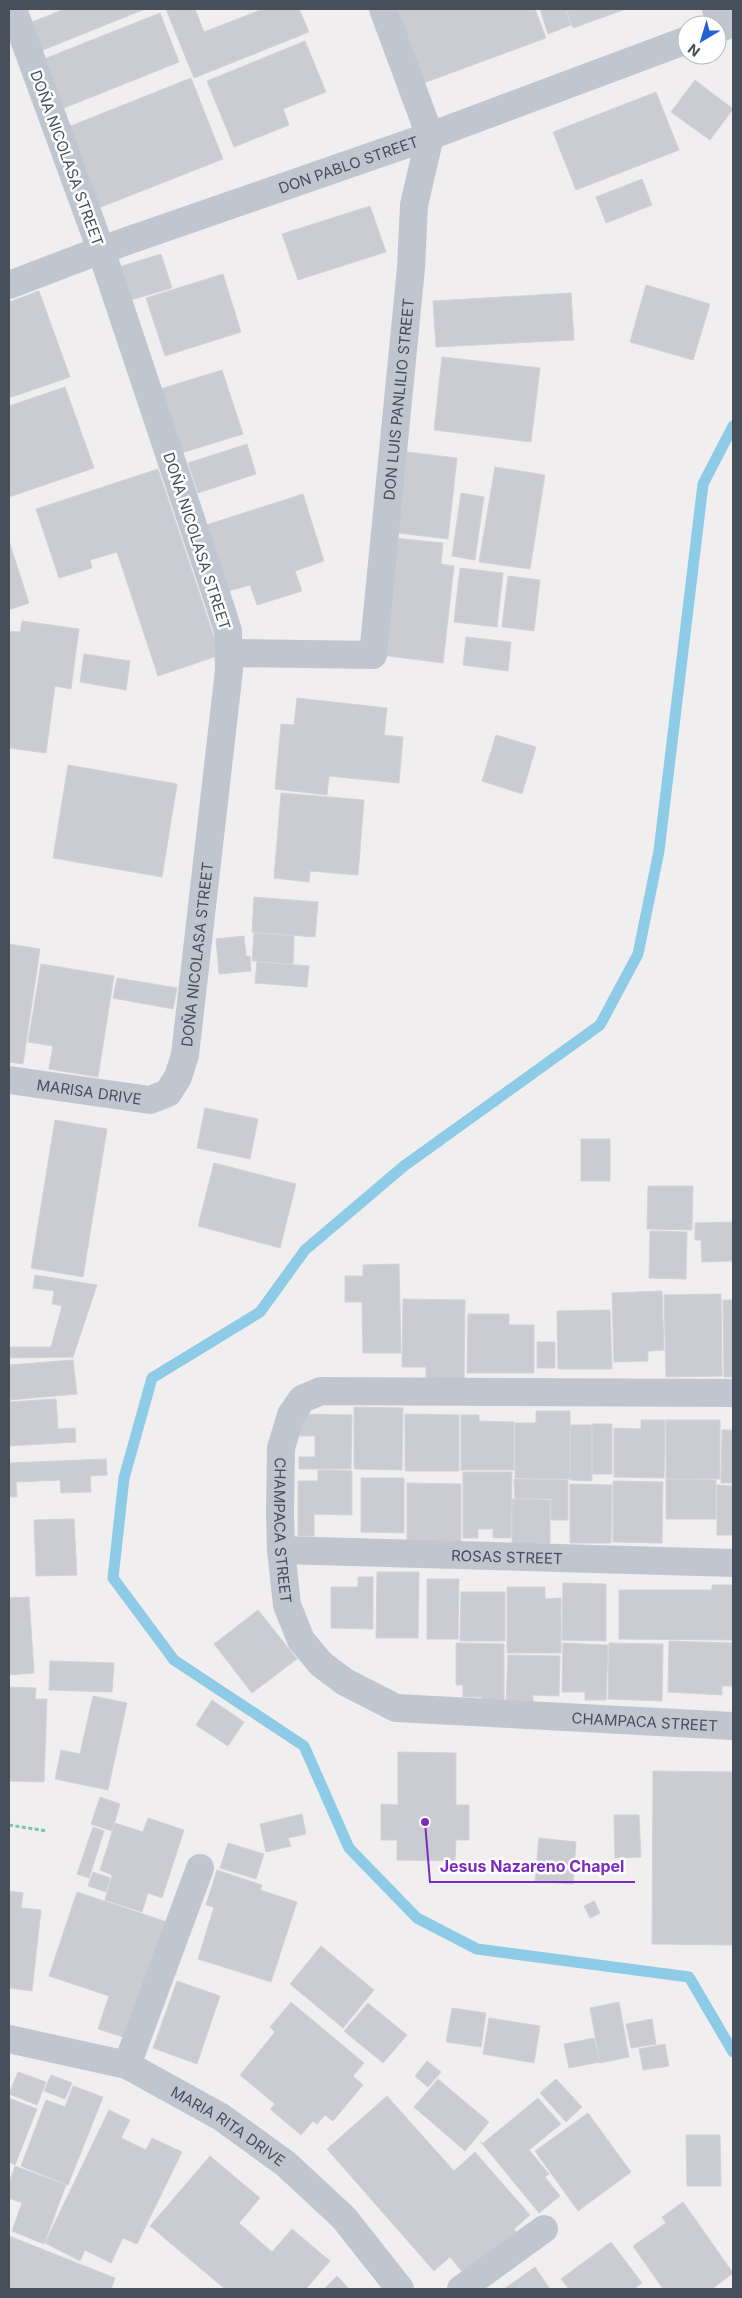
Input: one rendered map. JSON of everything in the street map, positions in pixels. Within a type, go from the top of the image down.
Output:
[{"type":"street","name":"DOÑA NICOLASA STREET","points":[[13,9],[101,250],[223,615],[230,653],[185,1055],[178,1077],[168,1094]]},
{"type":"street","points":[[383,9],[430,136]]},
{"type":"street","name":"DON PABLO STREET","points":[[9,285],[101,250],[430,136],[677,44]]},
{"type":"street","name":"DON LUIS PANLILIO STREET","points":[[230,653],[372,655],[412,268],[414,205],[430,136]]},
{"type":"street","name":"MARISA DRIVE","points":[[9,1080],[150,1100],[168,1094]]},
{"type":"street","name":"CHAMPACA STREET","points":[[733,1393],[320,1391],[302,1399],[291,1415],[281,1448],[281,1550],[287,1605],[301,1640],[321,1664],[344,1682],[396,1708],[733,1726]]},
{"type":"street","name":"ROSAS STREET","points":[[281,1550],[733,1563]]},
{"type":"street","points":[[127,2066],[200,1868]]},
{"type":"street","name":"MARIA RITA DRIVE","points":[[9,2039],[127,2066],[221,2117],[286,2164],[344,2218],[400,2289]]},
{"type":"street","points":[[461,2289],[544,2230]]},
{"type":"path","points":[[9,1825],[47,1831]]},
{"type":"building","points":[[65,9],[145,9],[38,52],[27,24]]},
{"type":"building","points":[[166,9],[195,9],[204,32],[263,9],[299,9],[309,32],[194,78]]},
{"type":"building","points":[[393,9],[535,9],[546,38],[421,84]]},
{"type":"building","points":[[540,9],[565,9],[571,25],[548,34]]},
{"type":"building","points":[[566,9],[626,9],[573,28]]},
{"type":"building","points":[[160,13],[179,62],[59,110],[39,61]]},
{"type":"building","points":[[305,41],[326,92],[283,109],[289,125],[234,147],[207,81]]},
{"type":"building","points":[[191,78],[223,159],[96,209],[63,129]]},
{"type":"building","points":[[695,80],[733,109],[710,140],[671,112]]},
{"type":"building","points":[[656,92],[679,150],[576,190],[553,132]]},
{"type":"building","points":[[642,179],[652,205],[606,223],[596,197]]},
{"type":"building","points":[[370,206],[386,252],[298,280],[282,234]]},
{"type":"building","points":[[161,254],[172,288],[120,303],[109,270]]},
{"type":"building","points":[[223,274],[241,332],[165,356],[146,298]]},
{"type":"building","points":[[646,285],[710,304],[693,360],[630,342]]},
{"type":"building","points":[[39,291],[70,377],[9,398],[9,302]]},
{"type":"building","points":[[571,293],[574,340],[436,347],[433,301]]},
{"type":"building","points":[[442,357],[540,368],[531,442],[434,430]]},
{"type":"building","points":[[222,370],[243,434],[178,454],[157,390]]},
{"type":"building","points":[[65,387],[94,468],[9,497],[9,406]]},
{"type":"building","points":[[247,444],[256,474],[198,493],[188,463]]},
{"type":"building","points":[[407,452],[457,458],[448,539],[398,533]]},
{"type":"building","points":[[495,467],[545,475],[530,569],[479,562]]},
{"type":"building","points":[[158,469],[220,655],[158,676],[117,552],[90,560],[92,568],[59,578],[36,509]]},
{"type":"building","points":[[461,493],[484,497],[475,560],[452,556]]},
{"type":"building","points":[[303,494],[324,561],[295,571],[302,591],[257,605],[250,585],[225,592],[203,526]]},
{"type":"building","points":[[394,538],[443,543],[441,564],[454,566],[443,663],[381,655]]},
{"type":"building","points":[[9,541],[29,603],[9,610]]},
{"type":"building","points":[[460,568],[503,573],[497,627],[454,622]]},
{"type":"building","points":[[508,576],[540,580],[534,631],[502,627]]},
{"type":"building","points":[[22,621],[79,629],[71,689],[55,686],[46,753],[9,748],[9,631],[20,632]]},
{"type":"building","points":[[466,637],[511,642],[508,671],[463,665]]},
{"type":"building","points":[[84,654],[130,661],[126,690],[80,682]]},
{"type":"building","points":[[297,698],[387,708],[384,735],[403,737],[399,783],[329,776],[327,795],[275,789],[281,724],[294,725]]},
{"type":"building","points":[[496,735],[536,747],[522,794],[482,781]]},
{"type":"building","points":[[68,765],[177,784],[162,877],[53,858]]},
{"type":"building","points":[[281,793],[364,800],[358,875],[310,871],[309,882],[274,878]]},
{"type":"building","points":[[254,897],[318,902],[315,937],[252,932]]},
{"type":"building","points":[[254,933],[294,936],[293,964],[252,961]]},
{"type":"building","points":[[244,936],[246,956],[250,956],[251,971],[219,974],[216,939]]},
{"type":"building","points":[[9,944],[40,949],[23,1064],[9,1062]]},
{"type":"building","points":[[257,962],[309,966],[307,987],[255,983]]},
{"type":"building","points":[[41,964],[114,976],[98,1077],[49,1069],[53,1046],[28,1042]]},
{"type":"building","points":[[117,978],[177,988],[173,1009],[113,998]]},
{"type":"building","points":[[205,1108],[258,1119],[250,1159],[197,1148]]},
{"type":"building","points":[[55,1120],[107,1129],[83,1277],[31,1268]]},
{"type":"building","points":[[581,1139],[610,1139],[610,1181],[581,1181]]},
{"type":"building","points":[[214,1163],[296,1184],[280,1248],[198,1226]]},
{"type":"building","points":[[648,1186],[693,1186],[692,1230],[647,1229]]},
{"type":"building","points":[[733,1222],[733,1261],[702,1262],[701,1240],[695,1240],[695,1223]]},
{"type":"building","points":[[650,1231],[687,1232],[686,1279],[649,1278]]},
{"type":"building","points":[[399,1264],[401,1353],[363,1353],[362,1302],[345,1302],[345,1276],[363,1276],[363,1265]]},
{"type":"building","points":[[35,1275],[97,1285],[73,1357],[9,1358],[9,1347],[51,1347],[62,1306],[52,1304],[54,1291],[33,1288]]},
{"type":"building","points":[[662,1291],[664,1350],[648,1351],[648,1361],[614,1362],[612,1293]]},
{"type":"building","points":[[721,1294],[722,1376],[666,1377],[664,1295]]},
{"type":"building","points":[[403,1299],[465,1300],[464,1386],[426,1385],[426,1367],[402,1367]]},
{"type":"building","points":[[723,1300],[733,1300],[733,1377],[724,1377]]},
{"type":"building","points":[[610,1310],[612,1369],[558,1369],[557,1311]]},
{"type":"building","points":[[468,1314],[509,1314],[509,1325],[534,1325],[534,1373],[467,1373]]},
{"type":"building","points":[[537,1342],[555,1342],[555,1368],[537,1368]]},
{"type":"building","points":[[73,1360],[77,1394],[9,1400],[9,1365]]},
{"type":"building","points":[[56,1399],[58,1429],[75,1428],[76,1442],[9,1446],[9,1402]]},
{"type":"building","points":[[354,1407],[403,1408],[402,1470],[354,1469]]},
{"type":"building","points":[[536,1411],[570,1411],[570,1479],[515,1478],[515,1423],[536,1423]]},
{"type":"building","points":[[299,1414],[352,1415],[351,1469],[299,1469],[299,1457],[315,1457],[315,1436],[299,1436]]},
{"type":"building","points":[[405,1414],[459,1415],[459,1471],[405,1471]]},
{"type":"building","points":[[461,1415],[479,1415],[479,1421],[514,1422],[514,1470],[461,1470]]},
{"type":"building","points":[[641,1420],[665,1420],[664,1478],[614,1477],[614,1428],[641,1429]]},
{"type":"building","points":[[666,1420],[720,1420],[720,1479],[666,1479]]},
{"type":"building","points":[[592,1424],[612,1424],[612,1474],[592,1474]]},
{"type":"building","points":[[570,1425],[592,1425],[592,1481],[570,1480]]},
{"type":"building","points":[[722,1430],[733,1430],[733,1483],[721,1483]]},
{"type":"building","points":[[106,1459],[107,1475],[90,1476],[91,1492],[61,1493],[60,1480],[16,1482],[17,1497],[9,1497],[9,1463]]},
{"type":"building","points":[[318,1470],[352,1471],[352,1515],[314,1514],[314,1536],[298,1536],[298,1481],[318,1481]]},
{"type":"building","points":[[463,1472],[512,1472],[511,1538],[493,1538],[493,1529],[478,1529],[478,1538],[463,1538]]},
{"type":"building","points":[[361,1478],[404,1478],[404,1533],[361,1532]]},
{"type":"building","points":[[514,1479],[568,1480],[568,1520],[551,1520],[551,1499],[515,1499]]},
{"type":"building","points":[[666,1479],[716,1480],[716,1519],[666,1519]]},
{"type":"building","points":[[613,1481],[663,1482],[662,1543],[613,1542]]},
{"type":"building","points":[[407,1483],[461,1484],[461,1544],[407,1544]]},
{"type":"building","points":[[570,1484],[612,1485],[611,1543],[570,1543]]},
{"type":"building","points":[[717,1485],[733,1486],[733,1535],[717,1535]]},
{"type":"building","points":[[512,1499],[550,1500],[550,1544],[512,1544]]},
{"type":"building","points":[[74,1519],[77,1575],[36,1576],[34,1520]]},
{"type":"building","points":[[377,1572],[419,1572],[418,1638],[376,1638]]},
{"type":"building","points":[[358,1577],[373,1577],[373,1629],[331,1628],[331,1587],[358,1587]]},
{"type":"building","points":[[427,1579],[459,1579],[458,1639],[427,1639]]},
{"type":"building","points":[[563,1583],[606,1584],[606,1641],[562,1640]]},
{"type":"building","points":[[712,1585],[733,1585],[733,1640],[619,1639],[619,1590],[712,1590]]},
{"type":"building","points":[[507,1587],[545,1587],[545,1599],[561,1598],[561,1653],[507,1653]]},
{"type":"building","points":[[461,1592],[505,1592],[505,1641],[460,1641]]},
{"type":"building","points":[[29,1597],[34,1673],[9,1675],[9,1598]]},
{"type":"building","points":[[258,1610],[297,1659],[252,1693],[214,1644]]},
{"type":"building","points":[[669,1641],[733,1643],[733,1686],[722,1686],[722,1695],[668,1692]]},
{"type":"building","points":[[456,1643],[504,1644],[504,1702],[482,1702],[482,1697],[463,1697],[463,1685],[456,1685]]},
{"type":"building","points":[[563,1643],[608,1645],[606,1700],[585,1700],[585,1692],[562,1692]]},
{"type":"building","points":[[609,1643],[663,1644],[662,1701],[608,1699]]},
{"type":"building","points":[[508,1655],[560,1656],[559,1696],[533,1695],[533,1706],[506,1705]]},
{"type":"building","points":[[50,1661],[114,1663],[112,1692],[49,1690]]},
{"type":"building","points":[[9,1687],[36,1688],[35,1699],[47,1699],[44,1782],[9,1781]]},
{"type":"building","points":[[93,1696],[127,1703],[108,1790],[55,1779],[61,1750],[80,1754]]},
{"type":"building","points":[[212,1700],[244,1722],[228,1746],[196,1725]]},
{"type":"building","points":[[398,1752],[456,1753],[456,1805],[469,1805],[469,1840],[456,1840],[455,1861],[397,1860],[397,1840],[381,1840],[381,1804],[398,1805]]},
{"type":"building","points":[[653,1771],[733,1772],[733,1945],[652,1944]]},
{"type":"building","points":[[100,1797],[120,1804],[112,1831],[91,1824]]},
{"type":"building","points":[[302,1814],[306,1834],[288,1838],[291,1846],[266,1852],[260,1824]]},
{"type":"building","points":[[614,1815],[639,1815],[641,1857],[615,1858]]},
{"type":"building","points":[[148,1818],[184,1830],[162,1898],[148,1893],[142,1912],[105,1900],[112,1875],[100,1870],[115,1823],[143,1832]]},
{"type":"building","points":[[93,1827],[104,1831],[89,1878],[77,1874]]},
{"type":"building","points":[[539,1838],[576,1842],[573,1884],[535,1881]]},
{"type":"building","points":[[228,1843],[264,1854],[256,1879],[220,1868]]},
{"type":"building","points":[[217,1870],[262,1885],[260,1890],[297,1902],[271,1982],[198,1959],[214,1907],[206,1905]]},
{"type":"building","points":[[93,1872],[110,1878],[106,1892],[88,1886]]},
{"type":"building","points":[[9,1891],[23,1893],[21,1908],[41,1910],[32,1991],[9,1988]]},
{"type":"building","points":[[77,1892],[170,1923],[132,2040],[98,2029],[109,1996],[49,1976]]},
{"type":"building","points":[[594,1901],[600,1913],[590,1918],[584,1906]]},
{"type":"building","points":[[321,1946],[374,1990],[343,2028],[290,1984]]},
{"type":"building","points":[[177,1981],[220,1996],[197,2064],[153,2048]]},
{"type":"building","points":[[291,2002],[364,2063],[353,2076],[363,2085],[333,2121],[325,2115],[317,2124],[313,2121],[301,2135],[270,2109],[275,2104],[240,2075],[275,2032],[270,2027]]},
{"type":"building","points":[[619,2002],[629,2057],[600,2063],[590,2008]]},
{"type":"building","points":[[368,2003],[407,2035],[383,2063],[344,2031]]},
{"type":"building","points":[[452,2008],[486,2013],[481,2047],[446,2042]]},
{"type":"building","points":[[489,2018],[540,2026],[534,2063],[483,2054]]},
{"type":"building","points":[[652,2019],[656,2044],[631,2048],[626,2024]]},
{"type":"building","points":[[594,2038],[600,2062],[569,2068],[564,2044]]},
{"type":"building","points":[[665,2044],[669,2066],[643,2070],[639,2049]]},
{"type":"building","points":[[427,2061],[441,2072],[428,2087],[415,2076]]},
{"type":"building","points":[[18,2072],[46,2082],[37,2105],[9,2094]]},
{"type":"building","points":[[51,2075],[72,2083],[65,2099],[44,2091]]},
{"type":"building","points":[[438,2079],[489,2122],[465,2151],[414,2107]]},
{"type":"building","points":[[556,2079],[582,2107],[566,2122],[540,2093]]},
{"type":"building","points":[[73,2086],[103,2097],[68,2185],[21,2166],[46,2100],[65,2107]]},
{"type":"building","points":[[387,2096],[454,2171],[475,2152],[530,2215],[514,2229],[518,2235],[468,2279],[450,2257],[434,2271],[327,2149]]},
{"type":"building","points":[[9,2098],[37,2109],[15,2165],[9,2162]]},
{"type":"building","points":[[538,2098],[561,2124],[529,2150],[549,2174],[545,2177],[560,2196],[539,2213],[482,2144]]},
{"type":"building","points":[[109,2110],[130,2120],[121,2138],[146,2150],[152,2138],[182,2152],[137,2244],[123,2238],[111,2263],[85,2250],[80,2261],[45,2243]]},
{"type":"building","points":[[588,2113],[631,2172],[578,2211],[535,2151]]},
{"type":"building","points":[[686,2135],[720,2135],[721,2186],[687,2186]]},
{"type":"building","points":[[210,2156],[260,2198],[239,2223],[272,2252],[292,2229],[330,2261],[306,2289],[225,2289],[150,2226]]},
{"type":"building","points":[[15,2166],[66,2185],[44,2244],[12,2231],[22,2203],[9,2198],[9,2183]]},
{"type":"building","points":[[683,2202],[733,2273],[712,2289],[663,2289],[633,2246],[666,2223],[662,2217]]},
{"type":"building","points":[[9,2236],[115,2278],[111,2289],[9,2289]]},
{"type":"building","points":[[611,2242],[642,2283],[634,2289],[569,2289],[561,2279]]},
{"type":"building","points":[[535,2267],[550,2289],[504,2289]]},
{"type":"building","points":[[337,2276],[349,2289],[324,2289]]},
{"type":"waterway","points":[[733,426],[703,484],[659,851],[638,954],[600,1025],[404,1166],[305,1250],[260,1312],[152,1378],[124,1478],[113,1578],[174,1660],[304,1746],[349,1848],[417,1918],[477,1949],[689,1977],[733,2052]]},
{"type":"place","name":"Jesus Nazareno Chapel","points":[[425,1822]]}]
